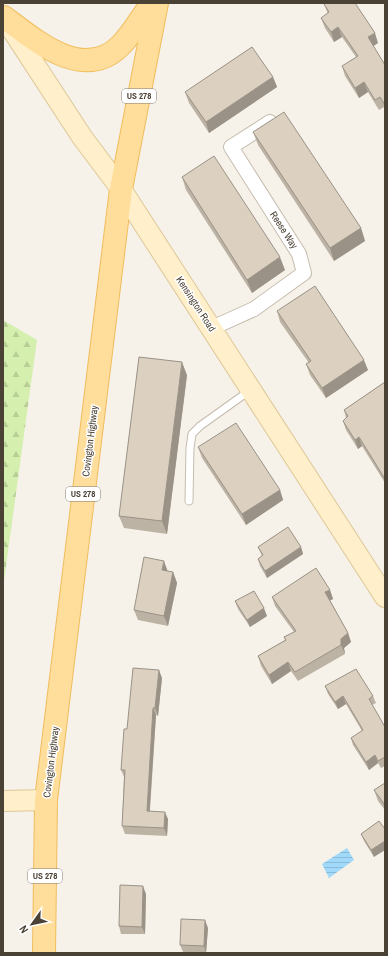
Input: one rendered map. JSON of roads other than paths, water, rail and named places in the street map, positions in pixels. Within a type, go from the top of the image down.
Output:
[{"type":"main road","points":[[4,16],[34,40],[64,56],[79,60],[90,60],[108,56],[122,45],[152,3]]},
{"type":"main road","name":"Covington Highway","points":[[44,953],[46,800],[121,189],[157,3]]},
{"type":"street","name":"Kensington Road","points":[[4,16],[82,137],[121,189],[385,597]]},
{"type":"street","name":"Reese Way","points":[[212,328],[254,309],[304,273],[300,254],[231,147],[279,116]]},
{"type":"street","points":[[3,800],[46,800]]},
{"type":"lane","points":[[189,501],[190,448],[192,434],[206,421],[251,390]]},
{"type":"water","points":[[347,848],[354,860],[329,878],[322,864]]}]
